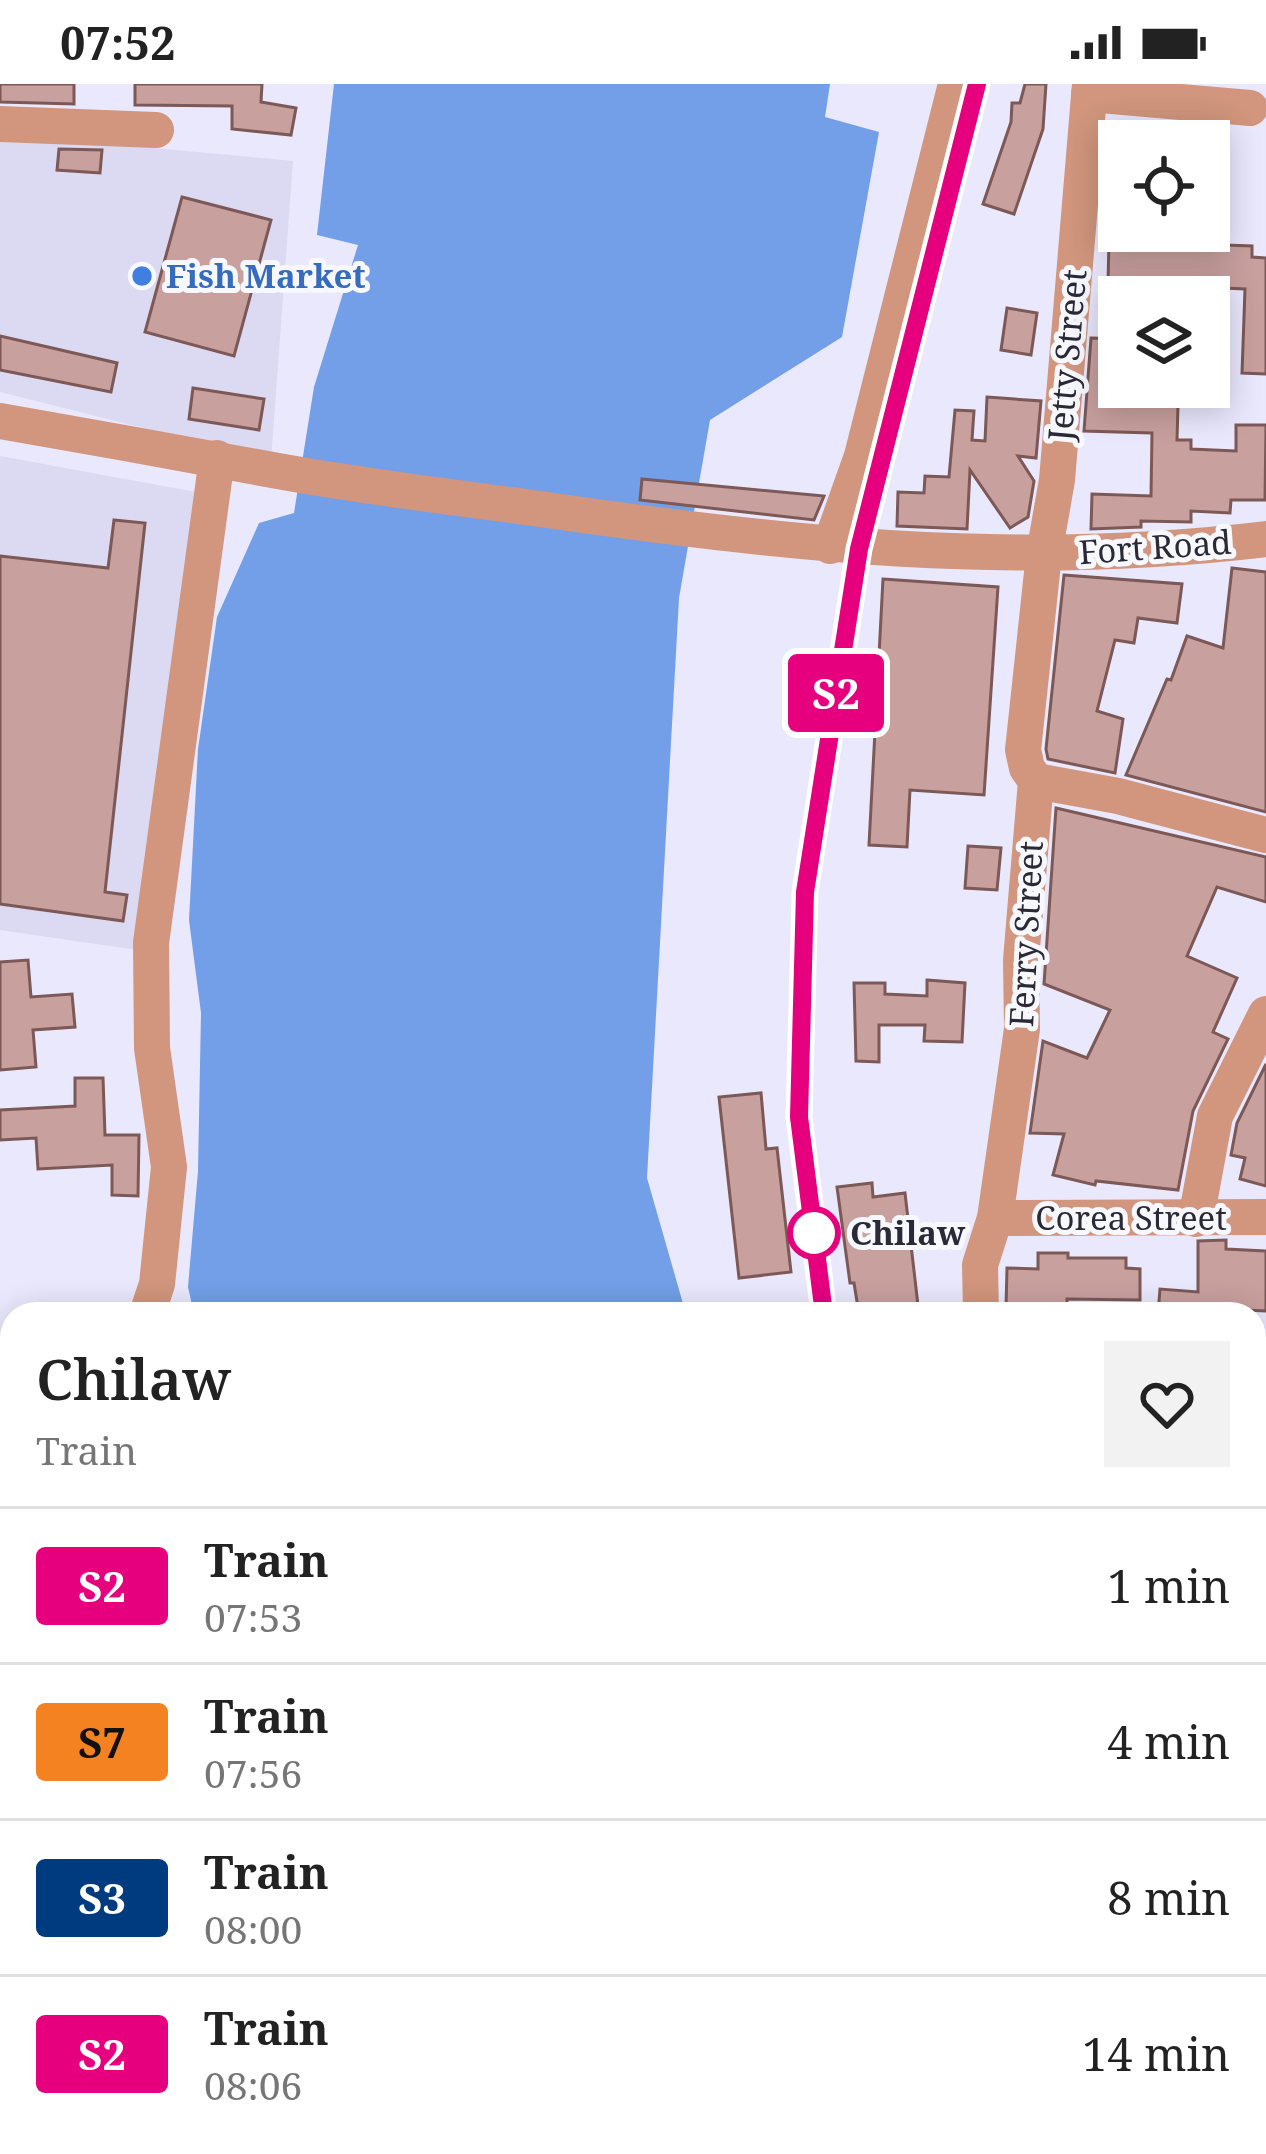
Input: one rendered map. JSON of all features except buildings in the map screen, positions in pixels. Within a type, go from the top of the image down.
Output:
[{"type":"street","points":[[830,546],[862,456],[956,84]]},
{"type":"street","points":[[1090,89],[1250,108]]},
{"type":"street","name":"Jetty Street","points":[[1044,554],[1057,480],[1090,89]]},
{"type":"street","points":[[0,124],[156,130]]},
{"type":"street","name":"Fort Road","points":[[0,421],[279,471],[717,535],[830,546],[1044,554],[1184,549],[1266,539]]},
{"type":"street","points":[[152,1302],[169,1167],[152,1048],[151,943],[217,458]]},
{"type":"street","name":"Ferry Street","points":[[981,1302],[980,1265],[995,1218],[1022,1029],[1021,960],[1036,781],[1023,750],[1044,554]]},
{"type":"street","points":[[1036,781],[1118,796],[1266,836]]},
{"type":"street","points":[[1196,1219],[1215,1116],[1266,1014]]},
{"type":"street","name":"Corea Street","points":[[995,1218],[1266,1217]]},
{"type":"shaded area","name":"Fish Market","points":[[58,139],[293,161],[271,460],[0,392],[0,140]]},
{"type":"shaded area","points":[[0,456],[196,492],[137,950],[0,930]]},
{"type":"water","points":[[334,84],[830,84],[825,117],[879,132],[842,337],[710,420],[679,598],[647,1178],[683,1302],[191,1302],[188,1287],[198,1171],[201,1013],[189,920],[198,749],[217,617],[259,523],[294,513],[314,387],[358,245],[317,235]]},
{"type":"railway","points":[[823,1302],[799,1117],[805,892],[859,549],[977,84]]},
{"type":"train","name":"S2","points":[[822,1302],[799,1117],[805,892],[859,549],[977,84]]},
{"type":"place","name":"Fish Market","points":[[142,276]]},
{"type":"place","name":"Chilaw","points":[[814,1233]]}]
